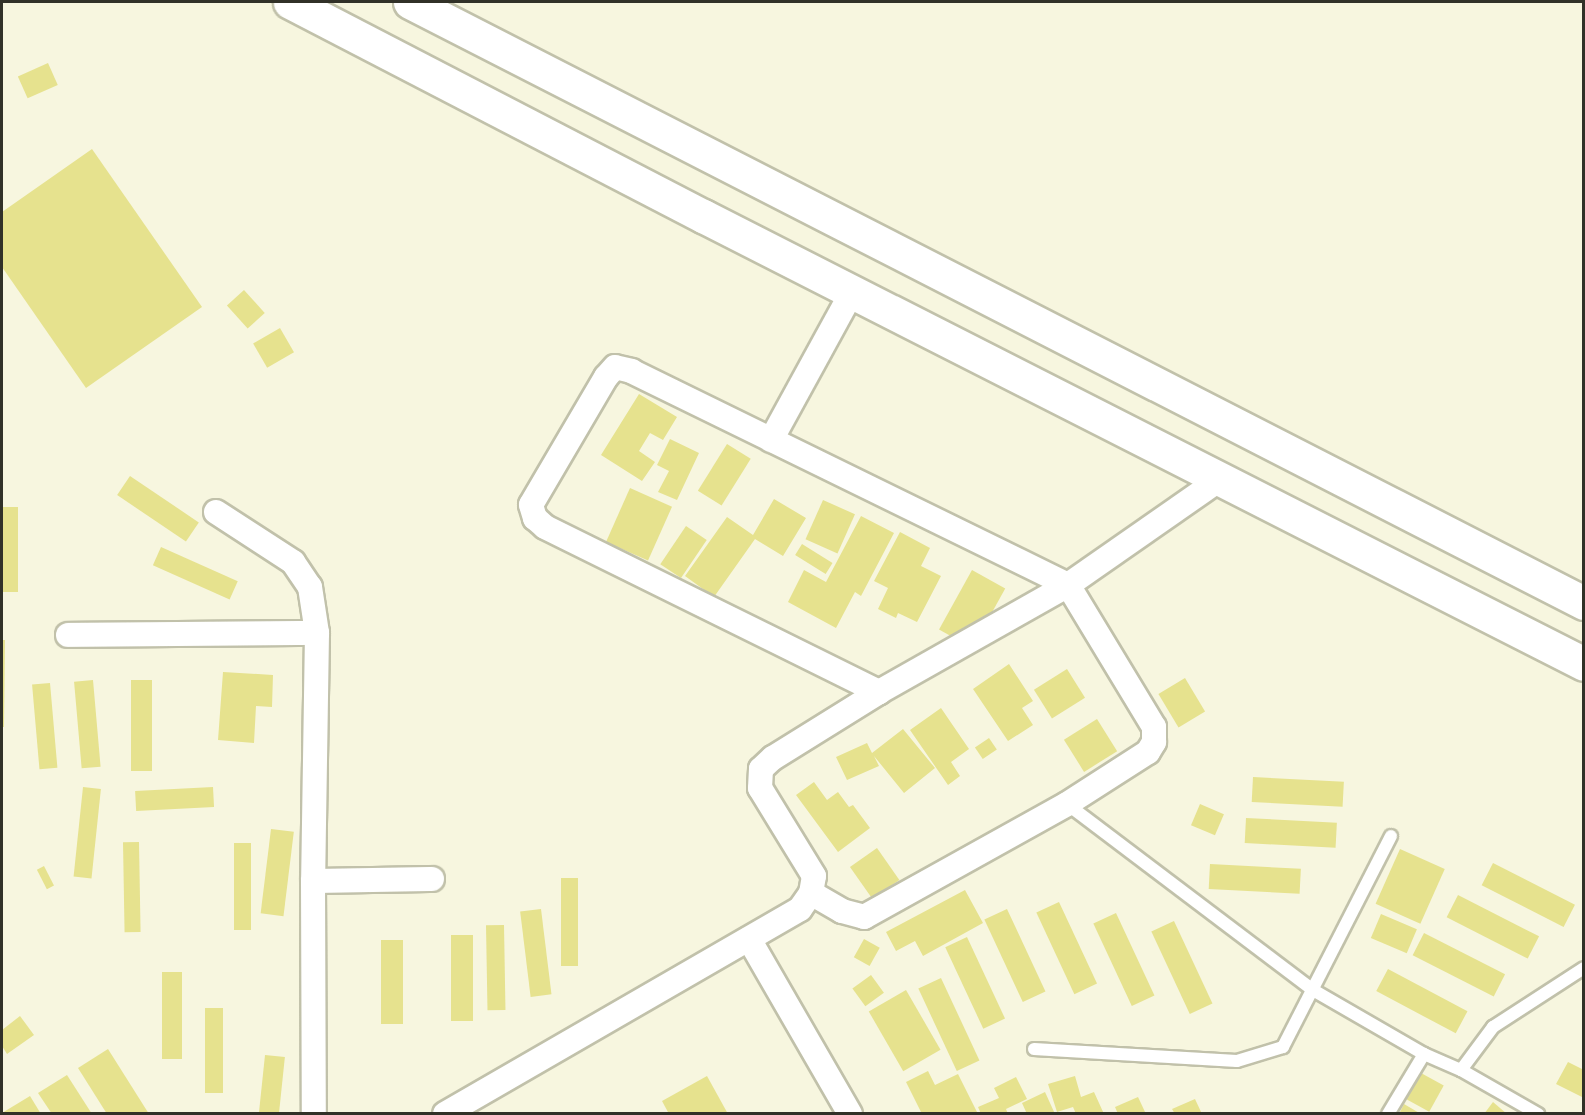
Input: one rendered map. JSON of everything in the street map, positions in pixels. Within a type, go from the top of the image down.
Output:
[{"type":"main road","points":[[290,2],[852,292],[1584,664]]},
{"type":"main road","points":[[410,2],[1584,603]]},
{"type":"street","points":[[771,440],[852,292]]},
{"type":"street","points":[[811,893],[842,911],[864,917],[1067,804],[1148,752],[1154,742],[1154,727],[1068,585],[632,371],[615,367],[606,376],[531,505],[535,518],[545,527],[879,692]]},
{"type":"street","points":[[445,1113],[800,909],[811,893],[814,876],[760,788],[761,769],[773,758],[879,692],[1068,585],[1220,479]]},
{"type":"street","points":[[216,512],[293,562],[310,587],[317,633],[313,880],[314,1113]]},
{"type":"street","points":[[68,635],[317,633]]},
{"type":"street","points":[[313,880],[432,879]]},
{"type":"street","points":[[749,939],[850,1113]]},
{"type":"lane","points":[[1067,804],[1313,990],[1424,1054],[1461,1070],[1538,1113]]},
{"type":"lane","points":[[1034,1049],[1237,1061],[1283,1047],[1391,836]]},
{"type":"lane","points":[[1461,1070],[1492,1027],[1584,968]]},
{"type":"lane","points":[[1388,1113],[1424,1054]]},
{"type":"building","points":[[48,63],[58,85],[28,98],[18,76]]},
{"type":"building","points":[[92,149],[202,307],[86,388],[2,267],[2,212]]},
{"type":"building","points":[[244,290],[265,313],[248,328],[227,305]]},
{"type":"building","points":[[280,328],[294,352],[267,368],[253,344]]},
{"type":"building","points":[[639,394],[677,417],[663,440],[650,433],[639,451],[655,462],[642,481],[601,455]]},
{"type":"building","points":[[670,439],[699,453],[677,500],[658,492],[669,471],[657,465]]},
{"type":"building","points":[[727,444],[751,459],[722,505],[698,491]]},
{"type":"building","points":[[130,476],[199,522],[186,541],[117,495]]},
{"type":"building","points":[[630,488],[672,507],[648,561],[606,542]]},
{"type":"building","points":[[774,499],[806,518],[783,556],[755,539],[714,597],[685,576],[727,517],[753,535]]},
{"type":"building","points":[[823,500],[855,514],[837,554],[806,539]]},
{"type":"building","points":[[2,507],[18,507],[18,592],[2,592]]},
{"type":"building","points":[[861,516],[894,533],[861,596],[855,592],[836,628],[788,602],[804,570],[826,582]]},
{"type":"building","points":[[686,526],[707,540],[681,578],[660,564]]},
{"type":"building","points":[[900,532],[930,548],[921,566],[941,576],[917,622],[898,613],[896,618],[878,609],[888,588],[874,581]]},
{"type":"building","points":[[802,544],[833,563],[826,574],[795,555]]},
{"type":"building","points":[[161,547],[238,581],[230,599],[153,565]]},
{"type":"building","points":[[972,570],[1005,588],[972,648],[939,629]]},
{"type":"building","points":[[2,640],[5,640],[4,727],[2,727]]},
{"type":"building","points":[[1009,664],[1033,701],[1022,708],[1033,725],[1008,741],[973,689]]},
{"type":"building","points":[[1067,669],[1085,698],[1052,719],[1034,690]]},
{"type":"building","points":[[223,672],[273,675],[272,707],[256,706],[254,743],[218,740]]},
{"type":"building","points":[[1185,678],[1205,711],[1179,727],[1158,694]]},
{"type":"building","points":[[93,680],[101,767],[82,768],[74,682]]},
{"type":"building","points":[[131,680],[152,680],[152,771],[131,771]]},
{"type":"building","points":[[50,683],[57,768],[39,769],[32,685]]},
{"type":"building","points":[[941,708],[969,749],[951,762],[960,776],[948,785],[910,730]]},
{"type":"building","points":[[1097,719],[1117,751],[1084,772],[1064,740]]},
{"type":"building","points":[[903,729],[935,768],[904,793],[874,756],[879,766],[847,780],[836,757],[867,743],[872,753]]},
{"type":"building","points":[[989,738],[997,750],[983,759],[975,748]]},
{"type":"building","points":[[1253,777],[1344,782],[1343,807],[1252,802]]},
{"type":"building","points":[[814,782],[827,800],[838,792],[849,807],[853,805],[870,828],[838,852],[796,795]]},
{"type":"building","points":[[83,787],[101,789],[91,878],[74,877]]},
{"type":"building","points":[[213,787],[214,807],[136,811],[135,791]]},
{"type":"building","points":[[1200,804],[1224,814],[1215,835],[1191,825]]},
{"type":"building","points":[[1246,818],[1337,823],[1336,848],[1245,843]]},
{"type":"building","points":[[271,829],[294,832],[283,916],[261,913]]},
{"type":"building","points":[[123,842],[139,842],[141,932],[125,932]]},
{"type":"building","points":[[234,843],[251,843],[251,930],[234,930]]},
{"type":"building","points":[[877,848],[899,880],[872,899],[850,867]]},
{"type":"building","points":[[1400,849],[1445,869],[1420,924],[1376,904]]},
{"type":"building","points":[[1493,863],[1575,905],[1564,927],[1482,885]]},
{"type":"building","points":[[1210,864],[1301,869],[1300,894],[1209,889]]},
{"type":"building","points":[[44,866],[54,886],[47,889],[37,870]]},
{"type":"building","points":[[561,878],[578,878],[578,966],[561,966]]},
{"type":"building","points":[[965,890],[983,923],[923,956],[915,941],[896,951],[886,932]]},
{"type":"building","points":[[1458,895],[1539,936],[1528,959],[1447,917]]},
{"type":"building","points":[[1059,902],[1097,984],[1074,994],[1036,913]]},
{"type":"building","points":[[541,909],[551,994],[531,997],[520,912]]},
{"type":"building","points":[[1007,909],[1045,991],[1023,1002],[984,920]]},
{"type":"building","points":[[1116,913],[1154,995],[1132,1006],[1093,924]]},
{"type":"building","points":[[1381,914],[1417,929],[1407,953],[1371,938]]},
{"type":"building","points":[[1174,921],[1212,1003],[1190,1014],[1151,932]]},
{"type":"building","points":[[486,925],[504,925],[505,1010],[487,1010]]},
{"type":"building","points":[[1424,933],[1505,974],[1494,997],[1413,955]]},
{"type":"building","points":[[451,935],[473,935],[473,1021],[451,1021]]},
{"type":"building","points":[[967,937],[1005,1019],[983,1029],[945,947]]},
{"type":"building","points":[[864,939],[880,948],[870,966],[854,957]]},
{"type":"building","points":[[381,940],[403,940],[403,1024],[381,1024]]},
{"type":"building","points":[[1388,969],[1467,1011],[1456,1033],[1376,991]]},
{"type":"building","points":[[162,972],[182,972],[182,1059],[162,1059]]},
{"type":"building","points":[[871,975],[884,993],[865,1006],[852,989]]},
{"type":"building","points":[[941,978],[979,1060],[957,1071],[918,989]]},
{"type":"building","points":[[906,990],[940,1050],[903,1071],[869,1011]]},
{"type":"building","points":[[205,1008],[223,1008],[223,1093],[205,1093]]},
{"type":"building","points":[[20,1016],[34,1035],[7,1054],[2,1046],[2,1030]]},
{"type":"building","points":[[108,1049],[149,1114],[107,1114],[78,1068]]},
{"type":"building","points":[[265,1055],[285,1057],[279,1114],[259,1114]]},
{"type":"building","points":[[1568,1062],[1584,1070],[1584,1098],[1556,1084]]},
{"type":"building","points":[[928,1071],[935,1085],[958,1074],[978,1114],[922,1114],[906,1082]]},
{"type":"building","points":[[1421,1073],[1444,1086],[1429,1112],[1406,1099]]},
{"type":"building","points":[[67,1075],[92,1114],[52,1114],[38,1093]]},
{"type":"building","points":[[707,1076],[728,1114],[669,1114],[662,1101]]},
{"type":"building","points":[[1075,1076],[1081,1097],[1094,1092],[1104,1114],[1076,1114],[1073,1107],[1057,1112],[1048,1084]]},
{"type":"building","points":[[1016,1077],[1027,1099],[1006,1109],[1008,1114],[981,1114],[978,1107],[999,1098],[994,1088]]},
{"type":"building","points":[[1045,1092],[1055,1114],[1027,1114],[1022,1103]]},
{"type":"building","points":[[30,1096],[41,1114],[2,1114],[2,1113]]},
{"type":"building","points":[[1138,1097],[1146,1114],[1118,1114],[1115,1107]]},
{"type":"building","points":[[1195,1099],[1202,1114],[1175,1114],[1172,1109]]},
{"type":"building","points":[[1493,1102],[1507,1114],[1484,1114]]},
{"type":"building","points":[[1404,1104],[1421,1114],[1399,1114]]}]
